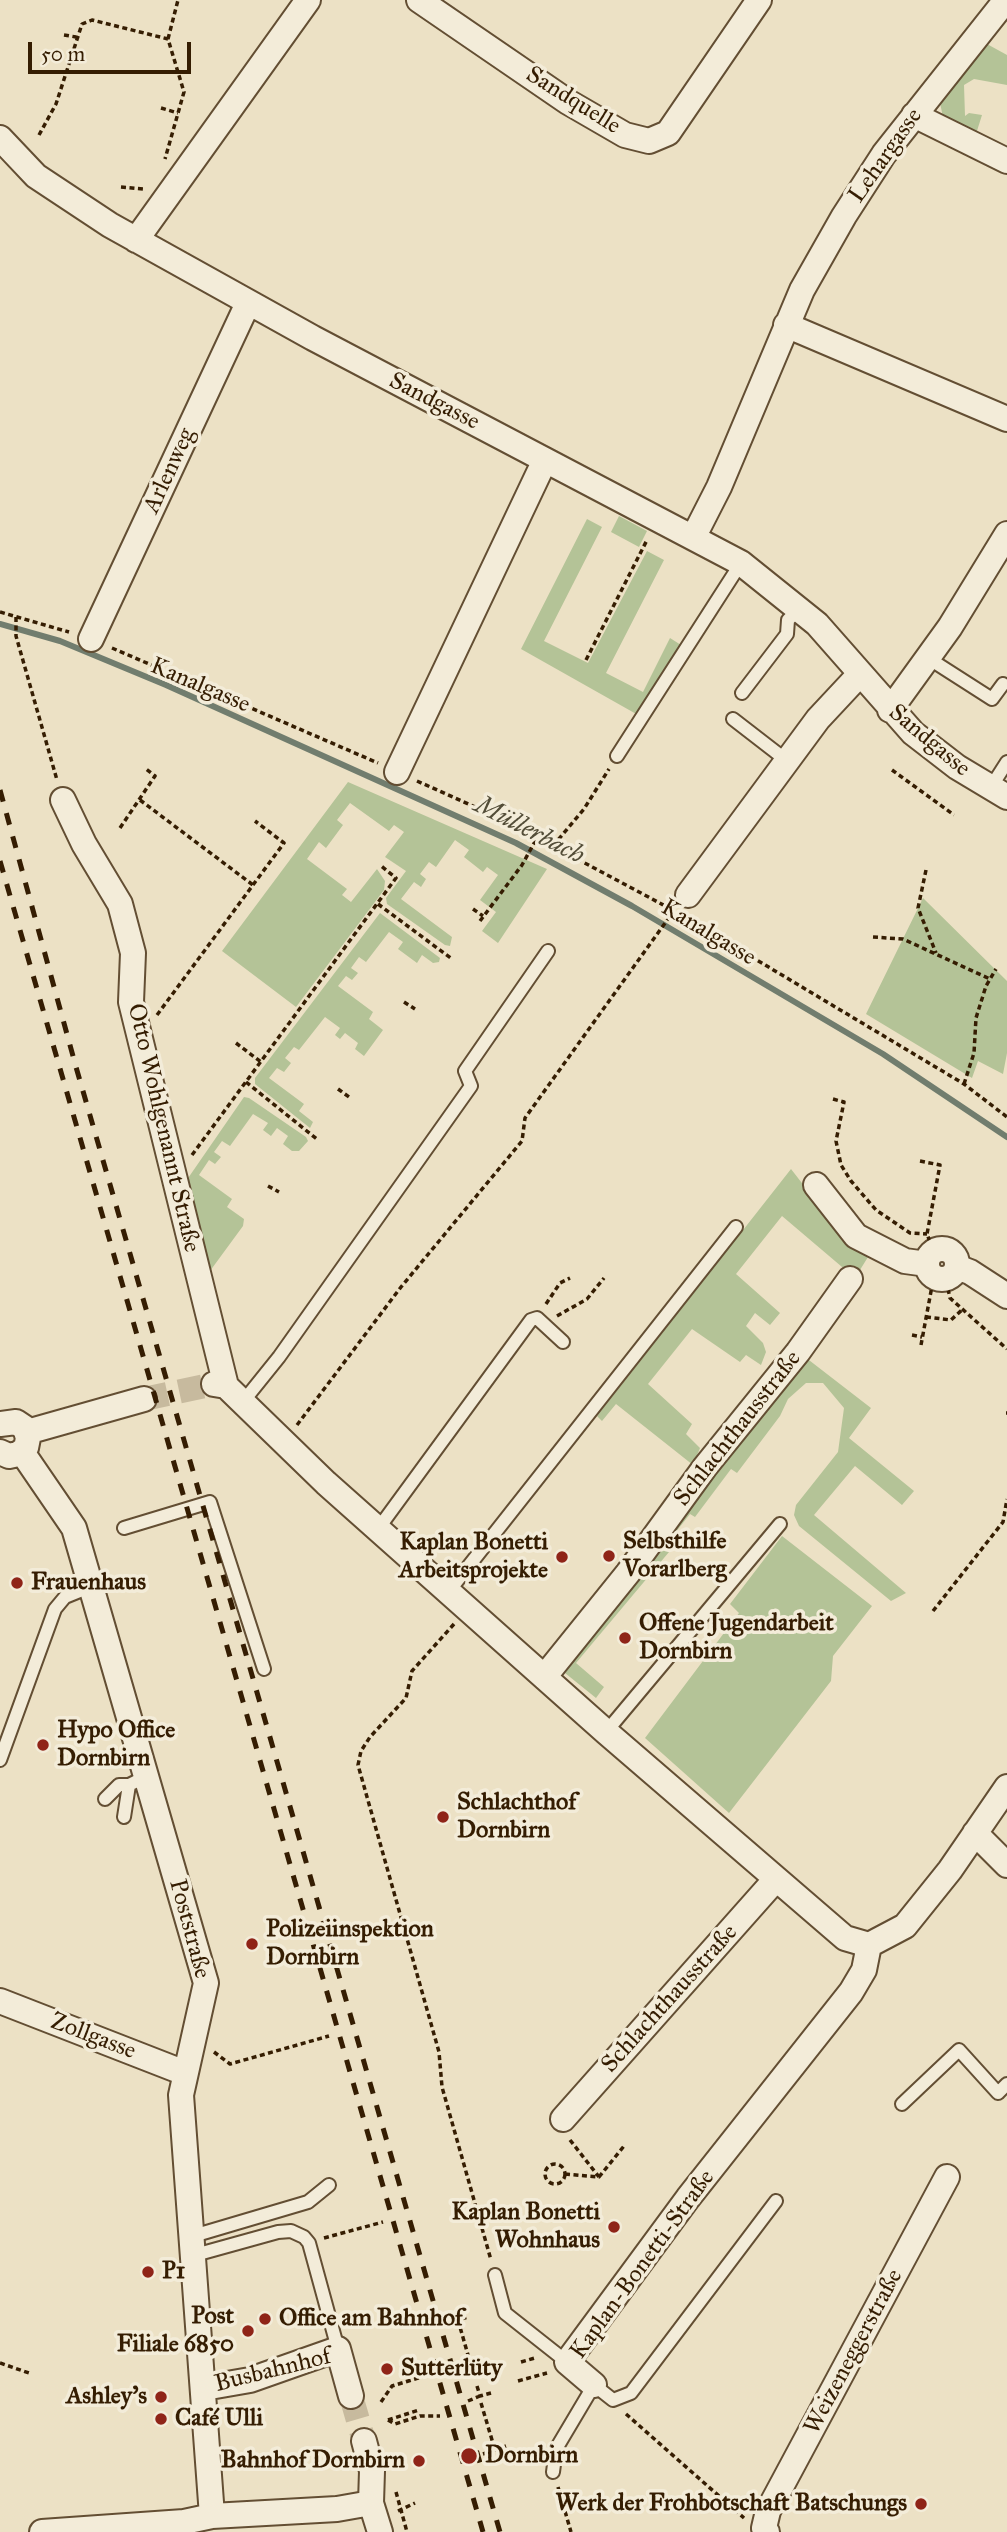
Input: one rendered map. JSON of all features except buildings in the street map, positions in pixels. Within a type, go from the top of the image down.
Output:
[{"type":"street","points":[[136,240],[308,0]]},
{"type":"street","name":"Sandquelle","points":[[419,0],[568,102],[625,135],[649,141],[668,133],[759,0]]},
{"type":"street","name":"Lehargasse","points":[[694,536],[719,487],[802,290],[844,216],[884,154],[1006,0]]},
{"type":"street","points":[[914,115],[1007,161]]},
{"type":"street","name":"Sandgasse","points":[[0,138],[50,187],[136,240],[248,303],[741,563],[817,624],[890,710],[939,754],[999,792]]},
{"type":"street","name":"Arlenweg","points":[[91,639],[248,303]]},
{"type":"street","points":[[786,325],[1007,419]]},
{"type":"street","points":[[397,772],[545,460]]},
{"type":"street","points":[[890,710],[950,628],[1007,534]]},
{"type":"street","points":[[688,895],[818,719],[860,674]]},
{"type":"street","name":"Otto Wohlgenannt Straße","points":[[63,800],[84,844],[120,904],[133,953],[131,1002],[227,1391]]},
{"type":"street","points":[[816,1185],[856,1236],[905,1261],[938,1263],[970,1272],[1007,1296]]},
{"type":"street","name":"Schlachthausstraße","points":[[545,1676],[628,1573],[705,1467],[798,1352],[850,1279]]},
{"type":"street","points":[[227,1391],[606,1732],[845,1938],[869,1945],[905,1926],[1007,1787]]},
{"type":"street","points":[[11,1453],[144,1399]]},
{"type":"street","points":[[0,1423],[16,1422],[11,1453]]},
{"type":"street","name":"Poststraße","points":[[11,1453],[74,1528],[92,1586],[138,1781],[206,1983],[202,2012],[181,2095],[204,2388],[205,2459],[212,2516]]},
{"type":"street","points":[[975,1833],[1007,1864]]},
{"type":"street","name":"Schlachthausstraße","points":[[563,2119],[776,1879]]},
{"type":"street","name":"Kaplan-Bonetti-Straße","points":[[594,2385],[559,2367],[688,2198],[851,1993],[864,1970],[869,1945]]},
{"type":"street","name":"Zollgasse","points":[[0,2001],[185,2073]]},
{"type":"street","name":"Weizeneggerstraße","points":[[765,2530],[768,2511],[947,2177]]},
{"type":"street","name":"Busbahnhof","points":[[204,2388],[250,2380],[338,2349],[351,2396]]},
{"type":"street","points":[[364,2441],[372,2471],[372,2503],[380,2532]]},
{"type":"street","points":[[42,2532],[184,2522],[212,2516],[287,2513],[372,2503]]},
{"type":"lane","points":[[617,756],[741,563]]},
{"type":"lane","points":[[742,693],[787,634],[788,620],[799,609]]},
{"type":"lane","points":[[928,658],[992,699],[1003,684]]},
{"type":"lane","points":[[733,719],[786,761]]},
{"type":"lane","points":[[999,792],[1007,762]]},
{"type":"lane","points":[[227,1391],[279,1357],[471,1086],[465,1071],[548,951]]},
{"type":"lane","points":[[449,1591],[736,1227]]},
{"type":"lane","points":[[378,1529],[531,1320],[540,1321],[563,1342]]},
{"type":"lane","points":[[124,1528],[210,1502],[264,1669]]},
{"type":"lane","points":[[606,1732],[780,1524]]},
{"type":"lane","points":[[0,1760],[55,1609],[65,1597],[92,1586]]},
{"type":"lane","points":[[105,1799],[119,1785],[138,1781]]},
{"type":"lane","points":[[124,1817],[138,1781]]},
{"type":"lane","points":[[902,2104],[959,2050],[998,2093],[1007,2084]]},
{"type":"lane","points":[[194,2245],[308,2202],[330,2185]]},
{"type":"lane","name":"Kaplan-Bonetti-Straße","points":[[594,2385],[613,2400],[631,2393],[776,2201]]},
{"type":"lane","points":[[194,2245],[285,2231],[297,2233],[309,2243],[338,2349]]},
{"type":"lane","points":[[495,2276],[505,2313],[559,2367]]},
{"type":"lane","points":[[554,2472],[556,2449],[594,2385]]},
{"type":"path","points":[[164,164],[184,92],[168,39],[178,0]]},
{"type":"path","points":[[39,135],[57,104],[82,24],[92,20],[168,39]]},
{"type":"path","points":[[64,34],[76,37]]},
{"type":"path","points":[[161,108],[178,113]]},
{"type":"path","points":[[121,187],[157,190],[166,197]]},
{"type":"path","points":[[586,660],[652,529]]},
{"type":"path","name":"Kanalgasse","points":[[0,612],[91,639],[538,835],[553,846],[674,911],[964,1084],[1007,1117]]},
{"type":"path","points":[[16,618],[16,636],[63,800]]},
{"type":"path","points":[[553,846],[584,809],[617,756]]},
{"type":"path","points":[[120,828],[155,776],[146,769]]},
{"type":"path","points":[[892,770],[954,815]]},
{"type":"path","points":[[140,800],[253,885]]},
{"type":"path","points":[[138,1033],[147,1028],[284,843],[255,821]]},
{"type":"path","points":[[480,921],[522,865],[538,835]]},
{"type":"path","points":[[172,1170],[183,1167],[396,878],[380,865]]},
{"type":"path","points":[[926,870],[918,908],[937,955]]},
{"type":"path","points":[[378,904],[452,959]]},
{"type":"path","points":[[473,909],[483,916]]},
{"type":"path","points":[[291,1434],[401,1287],[522,1141],[525,1118],[670,919]]},
{"type":"path","points":[[873,937],[903,939],[990,979]]},
{"type":"path","points":[[964,1084],[974,1053],[976,1018],[996,968]]},
{"type":"path","points":[[404,1002],[415,1009]]},
{"type":"path","points":[[236,1043],[261,1062]]},
{"type":"path","points":[[246,1082],[318,1140]]},
{"type":"path","points":[[338,1089],[349,1097]]},
{"type":"path","points":[[833,1099],[844,1102],[836,1141],[841,1165],[851,1181],[876,1210],[910,1233],[938,1263],[950,1298],[1007,1349]]},
{"type":"path","points":[[920,1161],[940,1165],[938,1263],[921,1345]]},
{"type":"path","points":[[268,1186],[279,1192]]},
{"type":"path","points":[[540,1321],[560,1283],[570,1278]]},
{"type":"path","points":[[540,1321],[587,1299],[604,1278]]},
{"type":"path","points":[[926,1317],[951,1320],[963,1309]]},
{"type":"path","points":[[912,1335],[922,1337]]},
{"type":"path","points":[[933,1611],[1003,1522],[1007,1499]]},
{"type":"path","points":[[459,1618],[412,1671],[407,1698],[370,1737],[360,1751],[358,1765],[439,2052],[442,2087],[495,2276]]},
{"type":"path","points":[[207,2047],[230,2064],[329,2036]]},
{"type":"path","points":[[563,2119],[567,2124],[567,2137],[598,2177]]},
{"type":"path","points":[[598,2177],[624,2146]]},
{"type":"path","points":[[554,2164],[564,2168],[565,2174],[559,2183],[549,2181],[545,2176],[548,2166],[554,2164]]},
{"type":"path","points":[[565,2174],[598,2177]]},
{"type":"path","points":[[324,2239],[383,2222]]},
{"type":"path","points":[[445,2323],[468,2317]]},
{"type":"path","points":[[457,2320],[472,2368]]},
{"type":"path","points":[[0,2363],[29,2373]]},
{"type":"path","points":[[518,2381],[559,2367]]},
{"type":"path","points":[[382,2402],[392,2386],[428,2375]]},
{"type":"path","points":[[477,2386],[480,2396]]},
{"type":"path","points":[[468,2401],[491,2393]]},
{"type":"path","points":[[481,2403],[495,2450]]},
{"type":"path","points":[[419,2410],[388,2420],[394,2424],[421,2416],[440,2416]]},
{"type":"path","points":[[618,2417],[622,2411],[751,2524],[765,2530]]},
{"type":"path","points":[[483,2454],[506,2446]]},
{"type":"path","points":[[554,2472],[570,2532]]},
{"type":"path","points":[[401,2510],[415,2503]]},
{"type":"green space","points":[[987,44],[1007,55],[1007,85],[974,79],[964,85],[965,116],[969,113],[982,115],[976,134],[943,117],[940,103]]},
{"type":"green space","points":[[619,516],[647,531],[639,547],[611,532]]},
{"type":"green space","points":[[587,519],[602,527],[544,641],[588,663],[647,551],[664,560],[606,673],[643,692],[670,638],[681,645],[638,715],[521,649]]},
{"type":"green space","points":[[348,782],[547,869],[498,943],[482,931],[496,912],[480,900],[498,875],[487,867],[483,872],[464,857],[469,850],[455,840],[436,867],[429,862],[420,874],[426,879],[421,887],[414,882],[401,899],[452,937],[450,946],[445,945],[387,904],[386,898],[406,871],[385,857],[404,832],[394,825],[389,831],[350,803],[337,820],[343,825],[326,848],[319,842],[307,859],[347,889],[342,895],[351,902],[377,869],[385,881],[384,890],[296,1007],[222,951]]},
{"type":"green space","points":[[923,898],[1007,981],[1007,1053],[1003,1074],[978,1061],[972,1078],[866,1014]]},
{"type":"green space","points":[[380,913],[440,958],[439,962],[433,963],[422,955],[417,963],[398,949],[403,942],[389,932],[366,962],[359,957],[351,968],[358,973],[352,980],[346,976],[338,986],[373,1012],[369,1019],[383,1030],[364,1056],[355,1049],[358,1043],[345,1033],[340,1039],[335,1035],[340,1028],[325,1017],[299,1050],[294,1047],[285,1058],[291,1063],[284,1072],[277,1068],[269,1078],[304,1104],[299,1111],[313,1122],[310,1128],[255,1084],[255,1078]]},
{"type":"green space","points":[[244,1097],[306,1137],[308,1141],[299,1151],[292,1151],[283,1144],[288,1136],[277,1128],[271,1136],[263,1130],[268,1123],[253,1114],[230,1146],[222,1141],[214,1152],[221,1157],[215,1164],[209,1160],[199,1175],[232,1199],[227,1207],[244,1219],[243,1226],[210,1271],[184,1184]]},
{"type":"green space","points":[[791,1169],[805,1187],[810,1187],[868,1257],[855,1278],[782,1216],[736,1274],[780,1313],[770,1325],[755,1313],[746,1326],[763,1343],[766,1352],[761,1365],[746,1355],[740,1362],[692,1329],[648,1384],[692,1424],[686,1434],[700,1448],[693,1465],[616,1404],[602,1421],[597,1416]]},
{"type":"green space","points":[[805,1357],[871,1408],[849,1438],[914,1491],[902,1505],[855,1466],[814,1515],[906,1593],[891,1601],[799,1526],[794,1515],[796,1505],[838,1452],[844,1408],[823,1383],[806,1383],[788,1399],[780,1416],[737,1473],[731,1469],[695,1517],[690,1514],[664,1547],[669,1552],[576,1663],[604,1687],[596,1698],[565,1673]]},
{"type":"green space","points":[[782,1536],[872,1606],[833,1656],[831,1681],[729,1813],[645,1738],[739,1613],[730,1604]]},
{"type":"waterway","name":"Müllerbach","points":[[0,624],[60,641],[166,685],[516,843],[632,906],[883,1054],[1007,1137]]},
{"type":"tunnel","points":[[144,1399],[214,1384]]},
{"type":"tunnel","points":[[351,2396],[364,2441]]},
{"type":"railway","points":[[0,790],[76,1067],[500,2532]]},
{"type":"railway","points":[[0,861],[483,2532]]},
{"type":"place","name":"Selbsthilfe Vorarlberg","points":[[609,1556]]},
{"type":"place","name":"Kaplan Bonetti Arbeitsprojekte","points":[[562,1557]]},
{"type":"place","name":"Frauenhaus","points":[[17,1583]]},
{"type":"place","name":"Offene Jugendarbeit Dornbirn","points":[[625,1638]]},
{"type":"place","name":"Hypo Office Dornbirn","points":[[43,1745]]},
{"type":"place","name":"Schlachthof Dornbirn","points":[[443,1817]]},
{"type":"place","name":"Polizeiinspektion Dornbirn","points":[[252,1944]]},
{"type":"place","name":"Kaplan Bonetti Wohnhaus","points":[[614,2227]]},
{"type":"place","name":"P1","points":[[148,2272]]},
{"type":"place","name":"Office am Bahnhof","points":[[265,2319]]},
{"type":"place","name":"Post Filiale 6850","points":[[248,2331]]},
{"type":"place","name":"Sutterlüty","points":[[387,2369]]},
{"type":"place","name":"Ashley's","points":[[161,2397]]},
{"type":"place","name":"Café Ulli","points":[[161,2419]]},
{"type":"place","name":"Dornbirn","points":[[469,2456]]},
{"type":"place","name":"Bahnhof Dornbirn","points":[[419,2461]]},
{"type":"place","name":"Werk der Frohbotschaft Batschungs","points":[[921,2504]]}]
